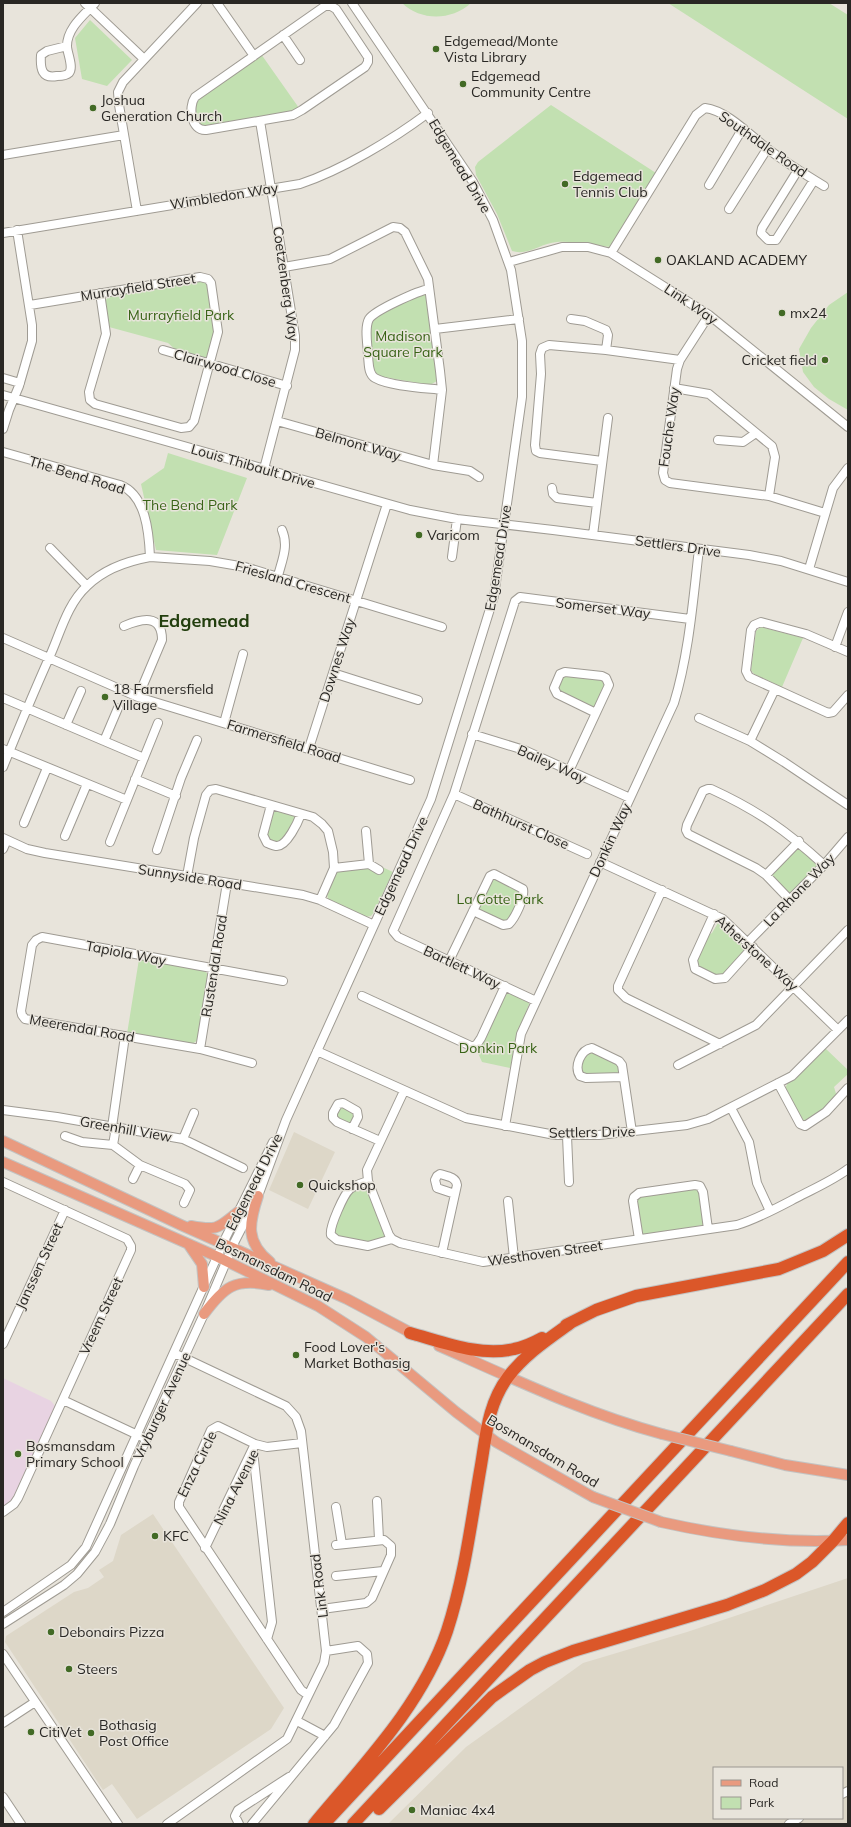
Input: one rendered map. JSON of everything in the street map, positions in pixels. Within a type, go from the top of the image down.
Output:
[{"type":"highway","points":[[410,1333],[474,1349],[502,1351],[525,1346],[596,1310],[636,1296],[779,1269],[823,1251],[848,1234]]},
{"type":"highway","points":[[324,1824],[848,1262]]},
{"type":"highway","points":[[353,1824],[848,1294]]},
{"type":"highway","points":[[314,1824],[400,1718],[416,1695],[434,1662],[447,1631],[456,1599],[468,1544],[486,1435],[494,1401],[509,1376],[538,1347],[572,1322]]},
{"type":"highway","points":[[364,1824],[492,1697],[530,1670],[545,1662],[573,1651],[726,1605],[765,1590],[796,1574],[812,1562],[848,1523]]},
{"type":"main road","name":"Bosmansdam Road","points":[[3,1141],[176,1223],[346,1299],[410,1333],[598,1414],[662,1434],[731,1452],[785,1465],[848,1475]]},
{"type":"main road","name":"Bosmansdam Road","points":[[3,1162],[188,1244],[290,1291],[318,1306],[366,1337],[486,1435],[509,1450],[593,1497],[661,1522],[701,1531],[788,1541],[848,1540]]},
{"type":"main road","points":[[258,1196],[251,1222],[252,1239],[260,1253],[279,1269]]},
{"type":"main road","points":[[176,1223],[202,1228],[216,1228],[225,1224],[238,1212]]},
{"type":"main road","points":[[188,1244],[202,1264],[204,1287]]},
{"type":"main road","points":[[204,1314],[220,1294],[239,1283],[257,1283],[290,1291]]},
{"type":"street","points":[[137,211],[119,105],[119,89],[123,82],[197,3]]},
{"type":"street","points":[[217,3],[254,56]]},
{"type":"street","name":"Edgemead Drive","points":[[228,1246],[258,1196],[286,1120],[431,799],[493,603],[522,397],[523,364],[519,318],[512,270],[485,203],[462,163],[352,3]]},
{"type":"street","points":[[67,46],[47,51],[41,55],[43,73],[46,76],[51,77],[70,72],[71,68],[67,46],[71,30],[90,5],[144,59]]},
{"type":"street","points":[[325,6],[331,6],[336,9],[369,60],[367,65],[358,72],[297,113],[260,121],[199,130],[194,123],[192,105],[193,99],[196,95],[254,56],[325,6]]},
{"type":"street","points":[[283,35],[300,60]]},
{"type":"street","name":"Southdale Road","points":[[611,253],[700,111],[705,108],[714,110],[744,128],[767,149],[824,186]]},
{"type":"street","name":"Wimbledon Way","points":[[3,233],[300,184],[317,178],[382,145],[428,113]]},
{"type":"street","name":"Coetzenberg Way","points":[[260,121],[295,336],[295,350],[287,386],[264,469]]},
{"type":"street","points":[[709,185],[744,128]]},
{"type":"street","points":[[3,155],[124,135]]},
{"type":"street","points":[[728,209],[767,149]]},
{"type":"street","points":[[798,170],[762,228],[761,233],[768,240],[776,240],[814,180]]},
{"type":"street","points":[[284,267],[330,259],[393,227],[405,232],[428,279],[435,329],[442,390],[436,466]]},
{"type":"street","points":[[3,429],[20,383],[32,341],[30,305],[17,230]]},
{"type":"street","name":"Link Way","points":[[508,262],[562,247],[588,247],[611,253],[710,315],[848,427]]},
{"type":"street","name":"Murrayfield Street","points":[[30,305],[100,293],[200,277],[208,279],[211,283],[218,332],[194,421],[187,428],[181,428],[98,405],[90,400],[89,392],[106,334],[100,293]]},
{"type":"street","points":[[429,288],[380,310],[371,317],[367,326],[369,366],[370,373],[376,378],[398,384],[442,390]]},
{"type":"street","name":"Fouche Way","points":[[710,315],[680,360],[677,369],[663,473],[665,480],[670,483],[769,496],[825,513]]},
{"type":"street","points":[[435,329],[519,318]]},
{"type":"street","points":[[571,319],[586,321],[606,330],[608,335],[606,350]]},
{"type":"street","points":[[602,461],[540,453],[536,451],[534,445],[541,374],[540,354],[542,348],[549,345],[606,350],[680,360]]},
{"type":"street","name":"Clairwood Close","points":[[163,350],[287,386]]},
{"type":"street","points":[[3,378],[20,383]]},
{"type":"street","points":[[674,388],[709,394],[769,443],[774,452],[769,496]]},
{"type":"street","name":"Louis Thibault Drive","points":[[3,395],[410,510],[457,519],[505,524]]},
{"type":"street","points":[[593,535],[608,418]]},
{"type":"street","name":"Belmont Way","points":[[277,421],[436,466],[470,471],[478,477]]},
{"type":"street","points":[[718,440],[743,442],[756,433]]},
{"type":"street","name":"The Bend Road","points":[[3,452],[120,485],[128,489],[138,500],[145,521],[150,557]]},
{"type":"street","points":[[809,569],[833,488],[848,468]]},
{"type":"street","points":[[552,488],[553,494],[557,498],[597,503]]},
{"type":"street","name":"Downes Way","points":[[310,748],[387,504]]},
{"type":"street","points":[[452,557],[457,519]]},
{"type":"street","name":"Settlers Drive","points":[[505,524],[781,561],[848,582]]},
{"type":"street","points":[[278,576],[286,548],[282,530]]},
{"type":"street","points":[[50,548],[87,586]]},
{"type":"street","name":"Donkin Way","points":[[505,1126],[522,1034],[674,703],[686,653],[699,549]]},
{"type":"street","name":"Friesland Crescent","points":[[3,767],[6,750],[27,708],[68,613],[75,601],[87,586],[113,569],[150,557],[210,561],[244,566],[442,627]]},
{"type":"street","name":"Somerset Way","points":[[516,599],[520,597],[690,619]]},
{"type":"street","name":"Edgemead Drive","points":[[393,928],[454,794],[516,599]]},
{"type":"street","points":[[835,647],[848,612]]},
{"type":"street","points":[[124,626],[138,620],[148,620],[154,622],[158,626],[162,634],[162,640],[138,697]]},
{"type":"street","points":[[848,652],[793,629],[772,624],[757,623],[751,630],[746,671],[749,677],[828,713],[834,712],[848,695]]},
{"type":"street","name":"Farmersfield Road","points":[[3,638],[138,697],[310,748],[410,780]]},
{"type":"street","points":[[224,723],[243,654]]},
{"type":"street","points":[[569,771],[596,714],[608,688],[609,682],[606,678],[595,675],[566,672],[560,674],[554,688],[557,694],[596,714]]},
{"type":"street","points":[[333,673],[418,700]]},
{"type":"street","points":[[750,741],[775,689]]},
{"type":"street","points":[[66,725],[81,691]]},
{"type":"street","points":[[3,698],[144,758]]},
{"type":"street","points":[[104,741],[118,708]]},
{"type":"street","points":[[699,718],[750,741],[848,805]]},
{"type":"street","points":[[110,842],[158,723]]},
{"type":"street","name":"Bailey Way","points":[[472,734],[524,750],[630,798]]},
{"type":"street","points":[[157,850],[181,778],[197,740]]},
{"type":"street","points":[[6,750],[127,800]]},
{"type":"street","points":[[24,823],[47,768]]},
{"type":"street","points":[[135,779],[176,796]]},
{"type":"street","points":[[65,836],[87,784]]},
{"type":"street","points":[[187,876],[194,838],[209,792],[216,789],[318,820],[328,831],[331,839],[334,868],[320,900]]},
{"type":"street","points":[[790,900],[766,875],[750,864],[688,834],[686,830],[687,825],[702,791],[711,789],[744,804],[799,841],[824,865]]},
{"type":"street","name":"Bathhurst Close","points":[[454,794],[587,854]]},
{"type":"street","points":[[271,805],[262,835],[267,843],[275,846],[280,845],[295,829],[301,814]]},
{"type":"street","points":[[366,831],[369,864]]},
{"type":"street","name":"La Rhone Way","points":[[714,914],[693,960],[695,969],[716,979],[725,978],[790,900],[824,865],[848,837]]},
{"type":"street","points":[[3,849],[5,839]]},
{"type":"street","name":"Sunnyside Road","points":[[5,839],[39,852],[303,895],[320,900],[374,925]]},
{"type":"street","points":[[766,875],[799,841]]},
{"type":"street","name":"Atherstone Way","points":[[600,862],[723,919],[838,1030]]},
{"type":"street","points":[[334,868],[369,864],[379,870]]},
{"type":"street","points":[[449,961],[473,911],[491,875],[503,878],[523,889],[523,894],[512,921],[509,924],[503,925],[473,911]]},
{"type":"street","name":"Rustendal Road","points":[[200,1048],[228,883]]},
{"type":"street","points":[[662,890],[618,986],[618,990],[626,998],[720,1044]]},
{"type":"street","name":"Bartlett Way","points":[[393,928],[394,933],[398,937],[536,1001]]},
{"type":"street","points":[[678,1065],[756,1025],[848,930]]},
{"type":"street","name":"Tapiola Way","points":[[38,938],[42,937],[283,981]]},
{"type":"street","name":"Meerendal Road","points":[[38,938],[32,946],[21,1011],[23,1017],[28,1021],[200,1048],[252,1063]]},
{"type":"street","points":[[362,996],[473,1047],[481,1038],[505,986]]},
{"type":"street","name":"Settlers Drive","points":[[317,1051],[466,1118],[567,1136],[632,1132],[695,1124],[708,1119],[798,1071],[848,1020]]},
{"type":"street","points":[[113,1145],[115,1133],[112,1126],[125,1036]]},
{"type":"street","points":[[623,1077],[586,1078],[580,1076],[577,1066],[584,1051],[592,1048],[618,1059],[622,1065],[632,1132]]},
{"type":"street","points":[[778,1083],[800,1124],[804,1126],[826,1112],[848,1088]]},
{"type":"street","points":[[368,1181],[354,1186],[347,1193],[331,1226],[331,1235],[337,1240],[368,1246],[392,1239],[368,1181],[367,1170],[404,1091]]},
{"type":"street","points":[[731,1108],[749,1142],[757,1183],[770,1211]]},
{"type":"street","name":"Greenhill View","points":[[3,1110],[57,1117],[183,1139],[244,1168]]},
{"type":"street","points":[[183,1139],[194,1114]]},
{"type":"street","name":"Edgemead Drive","points":[[228,1246],[238,1212],[259,1168],[286,1120]]},
{"type":"street","points":[[352,1129],[380,1142]]},
{"type":"street","points":[[65,1136],[89,1144],[113,1145],[140,1165],[187,1185],[190,1190],[184,1202]]},
{"type":"street","points":[[567,1136],[569,1182]]},
{"type":"street","points":[[133,1179],[140,1165]]},
{"type":"street","name":"Westhoven Street","points":[[392,1239],[400,1243],[483,1262],[708,1229],[748,1222],[833,1179],[848,1169]]},
{"type":"street","name":"Vreem Street","points":[[3,1182],[126,1239],[131,1246],[131,1250],[18,1498],[14,1504],[3,1512]]},
{"type":"street","points":[[639,1239],[633,1198],[639,1193],[695,1185],[700,1186],[703,1192],[708,1229]]},
{"type":"street","points":[[442,1253],[455,1194]]},
{"type":"street","points":[[508,1201],[514,1258]]},
{"type":"street","name":"Janssen Street","points":[[3,1344],[65,1210]]},
{"type":"street","points":[[222,1260],[228,1246]]},
{"type":"street","name":"Vryburger Avenue","points":[[3,1612],[71,1565],[79,1558],[86,1548],[204,1287],[222,1260]]},
{"type":"street","name":"Vryburger Avenue","points":[[3,1624],[64,1585],[90,1559],[110,1524],[146,1439],[204,1314],[222,1260]]},
{"type":"street","name":"Link Road","points":[[167,1824],[290,1736],[324,1663],[326,1651],[302,1443],[298,1421],[286,1406],[174,1353]]},
{"type":"street","points":[[62,1400],[146,1439]]},
{"type":"street","name":"Enza Circle","points":[[254,1447],[218,1426],[211,1430],[178,1504],[180,1510],[205,1548],[301,1690],[308,1695]]},
{"type":"street","name":"Nina Avenue","points":[[205,1548],[254,1447],[302,1443]]},
{"type":"street","points":[[254,1447],[272,1622],[267,1639]]},
{"type":"street","points":[[376,1501],[379,1539]]},
{"type":"street","points":[[322,1609],[366,1603],[372,1598],[391,1555],[392,1549],[386,1541],[379,1539],[339,1544],[336,1507]]},
{"type":"street","points":[[336,1576],[383,1571]]},
{"type":"street","points":[[252,1824],[334,1725],[368,1663],[368,1658],[364,1650],[358,1646],[326,1651]]},
{"type":"street","points":[[3,1654],[118,1824]]},
{"type":"street","points":[[3,1723],[35,1702]]},
{"type":"street","points":[[297,1721],[325,1736]]},
{"type":"street","points":[[239,1824],[235,1816],[238,1810],[296,1772]]},
{"type":"street","points":[[3,1797],[21,1824]]},
{"type":"shaded area","points":[[294,1132],[335,1152],[308,1209],[269,1190]]},
{"type":"shaded area","name":"Bosmansdam Primary School","points":[[3,1378],[51,1401],[55,1406],[11,1502],[3,1507]]},
{"type":"shaded area","points":[[153,1514],[284,1708],[271,1729],[137,1819],[112,1784],[103,1790],[5,1642],[6,1636],[74,1592],[88,1588],[104,1577],[99,1570],[113,1561],[121,1535]]},
{"type":"shaded area","points":[[848,1578],[848,1824],[388,1824],[466,1747],[583,1663],[687,1632]]},
{"type":"green space","points":[[402,3],[471,3],[463,9],[445,16],[427,16],[410,9]]},
{"type":"green space","points":[[668,3],[829,3],[848,15],[848,119]]},
{"type":"green space","points":[[90,20],[132,60],[107,86],[82,79],[75,38]]},
{"type":"green space","points":[[261,54],[299,108],[293,111],[203,127],[198,122],[195,106],[197,100]]},
{"type":"green space","name":"Edgemead Tennis Club","points":[[551,105],[656,173],[610,247],[557,242],[524,252],[512,251],[497,214],[476,175],[475,167],[478,162]]},
{"type":"green space","name":"Murrayfield Park","points":[[201,280],[207,283],[215,328],[209,356],[207,358],[177,351],[168,343],[109,327],[105,301],[109,296]]},
{"type":"green space","name":"Cricket field","points":[[848,292],[848,410],[829,399],[814,387],[803,372],[799,349],[811,328],[829,305]]},
{"type":"green space","name":"Madison Square Park","points":[[423,294],[427,296],[437,381],[430,385],[378,376],[373,368],[370,324],[374,317]]},
{"type":"green space","name":"The Bend Park","points":[[168,453],[247,478],[217,555],[156,550],[141,484],[164,468]]},
{"type":"green space","points":[[761,627],[803,638],[782,687],[754,674],[751,670],[756,631]]},
{"type":"green space","points":[[567,674],[603,680],[606,686],[595,707],[561,694],[558,687],[560,679]]},
{"type":"green space","points":[[278,811],[293,815],[296,820],[280,841],[276,842],[266,838],[273,812]]},
{"type":"green space","points":[[797,848],[801,848],[817,865],[792,892],[788,892],[773,877],[773,872]]},
{"type":"green space","points":[[382,867],[393,872],[371,916],[365,917],[328,899],[327,894],[336,873],[339,871],[368,868],[380,872]]},
{"type":"green space","name":"La Cotte Park","points":[[495,878],[520,890],[521,896],[509,920],[504,922],[481,912],[478,908],[492,879]]},
{"type":"green space","points":[[719,921],[744,944],[746,950],[724,975],[719,977],[697,968],[694,964],[706,936],[712,933]]},
{"type":"green space","points":[[139,959],[204,971],[208,974],[198,1040],[192,1044],[127,1034]]},
{"type":"green space","name":"Donkin Park","points":[[509,992],[529,1002],[519,1032],[510,1068],[482,1062],[478,1053],[478,1048],[505,994]]},
{"type":"green space","points":[[825,1048],[848,1070],[848,1074],[834,1087],[837,1097],[824,1111],[803,1122],[785,1089],[788,1082],[803,1071]]},
{"type":"green space","points":[[588,1051],[618,1062],[619,1071],[616,1074],[585,1075],[582,1073],[581,1059]]},
{"type":"green space","points":[[341,1106],[356,1113],[351,1124],[336,1118],[337,1108]]},
{"type":"green space","points":[[364,1186],[368,1189],[385,1237],[368,1244],[354,1242],[338,1236],[333,1230],[351,1191]]},
{"type":"green space","points":[[693,1187],[700,1190],[703,1225],[645,1235],[642,1233],[636,1200],[639,1196]]},
{"type":"place","name":"Edgemead/Monte Vista Library","points":[[436,49]]},
{"type":"place","name":"Edgemead Community Centre","points":[[463,84]]},
{"type":"place","name":"Joshua Generation Church","points":[[93,108]]},
{"type":"place","name":"Edgemead Tennis Club","points":[[565,184]]},
{"type":"place","name":"OAKLAND ACADEMY","points":[[658,260]]},
{"type":"place","name":"mx24","points":[[782,313]]},
{"type":"place","name":"Cricket field","points":[[825,360]]},
{"type":"place","name":"Varicom","points":[[419,535]]},
{"type":"place","name":"18 Farmersfield Village","points":[[105,697]]},
{"type":"place","name":"Quickshop","points":[[300,1185]]},
{"type":"place","name":"Food Lover's Market Bothasig","points":[[296,1355]]},
{"type":"place","name":"Bosmansdam Primary School","points":[[18,1454]]},
{"type":"place","name":"KFC","points":[[155,1536]]},
{"type":"place","name":"Debonairs Pizza","points":[[51,1632]]},
{"type":"place","name":"Steers","points":[[69,1669]]},
{"type":"place","name":"CitiVet","points":[[31,1732]]},
{"type":"place","name":"Bothasig Post Office","points":[[91,1733]]},
{"type":"place","name":"Maniac 4x4","points":[[412,1810]]},
{"type":"district","name":"Edgemead","points":[[204,621]]}]
